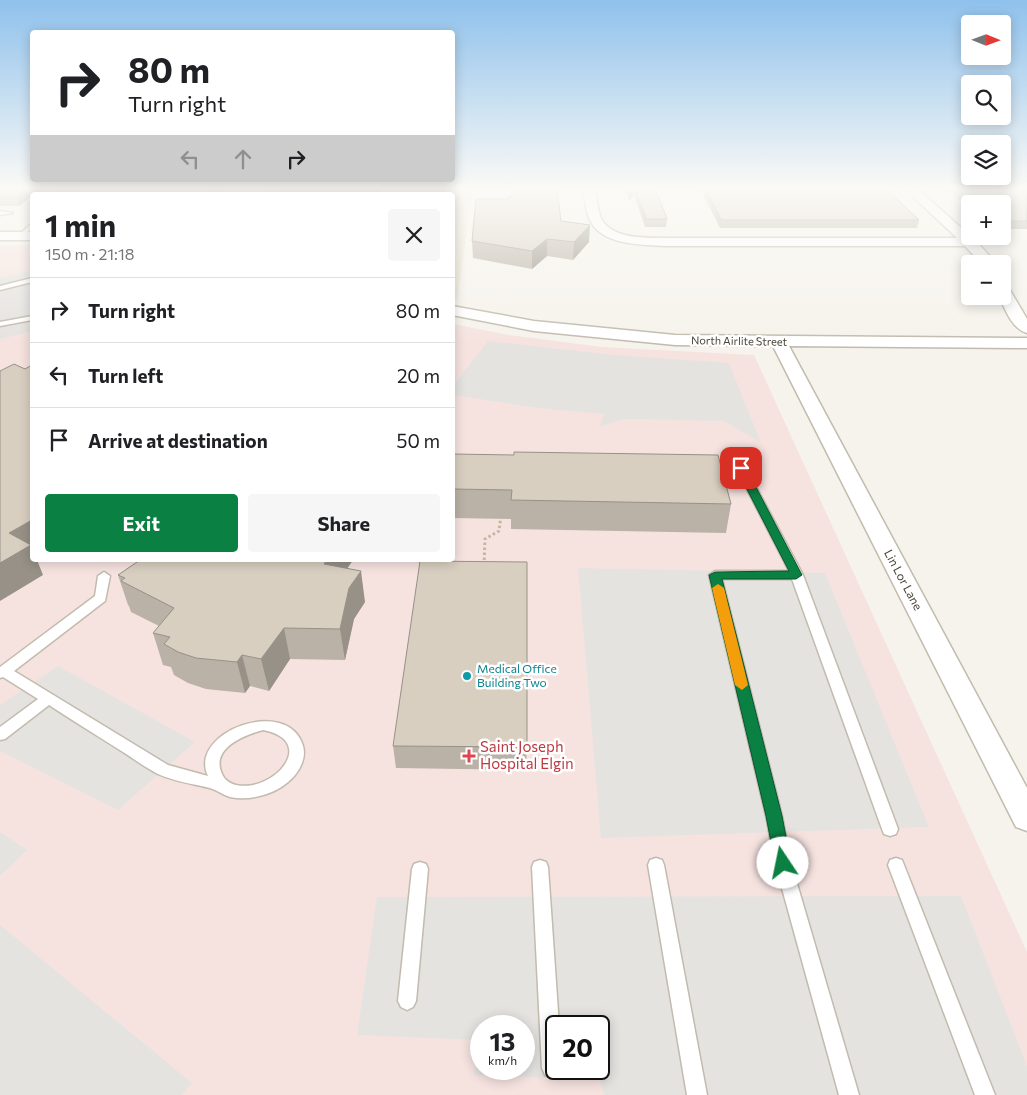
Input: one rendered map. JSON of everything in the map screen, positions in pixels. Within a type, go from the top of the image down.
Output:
[{"type":"street","points":[[634,239],[655,242],[961,242]]},
{"type":"street","points":[[972,245],[981,255]]},
{"type":"street","points":[[1011,305],[1018,318],[1027,328]]},
{"type":"street","name":"North Airlite Street","points":[[455,311],[534,326],[675,340],[1027,343]]},
{"type":"street","name":"Lin Lor Lane","points":[[779,342],[1027,818]]},
{"type":"lane","points":[[0,288],[30,280]]},
{"type":"lane","points":[[0,324],[30,318]]},
{"type":"lane","points":[[741,468],[796,575],[890,829]]},
{"type":"lane","points":[[796,575],[715,575],[774,816],[783,863],[849,1095]]},
{"type":"lane","points":[[104,576],[101,598],[2,672],[164,770],[220,785],[232,791],[262,790],[275,784],[287,774],[294,764],[297,752],[295,742],[288,733],[277,727],[264,725],[249,727],[235,733],[223,741],[214,752],[211,764],[213,775],[220,785]]},
{"type":"lane","points":[[0,735],[47,699]]},
{"type":"lane","points":[[656,865],[697,1095]]},
{"type":"lane","points":[[896,865],[985,1095]]},
{"type":"lane","points":[[540,867],[549,1015]]},
{"type":"lane","points":[[407,1001],[420,869]]},
{"type":"path","points":[[484,574],[485,539],[499,531],[502,506]]},
{"type":"shaded area","points":[[455,239],[466,239],[457,300],[455,299]]},
{"type":"shaded area","name":"Saint Joseph Hospital Elgin","points":[[0,245],[30,245],[30,562],[455,562],[455,324],[509,335],[602,347],[754,355],[1027,952],[1027,1095],[0,1095]]},
{"type":"shaded area","points":[[30,270],[30,332],[0,339],[0,278]]},
{"type":"shaded area","points":[[488,341],[613,355],[729,363],[761,443],[724,421],[623,419],[599,427],[604,414],[538,408],[455,395],[455,383]]},
{"type":"shaded area","points":[[578,568],[825,573],[929,827],[601,838]]},
{"type":"shaded area","points":[[58,666],[195,742],[118,810],[0,751],[0,705]]},
{"type":"shaded area","points":[[0,832],[27,850],[0,876]]},
{"type":"shaded area","points":[[961,896],[1027,1066],[1027,1095],[604,1095],[600,1080],[610,1080],[610,1015],[545,1015],[545,1078],[535,1077],[535,1015],[470,1015],[470,1040],[357,1035],[377,897]]},
{"type":"shaded area","points":[[0,925],[192,1083],[182,1095],[0,1095]]},
{"type":"building","points":[[472,239],[547,239],[532,251],[472,241]]},
{"type":"building","points":[[548,239],[577,239],[574,242]]},
{"type":"building","points":[[14,364],[25,369],[30,366],[30,521],[9,533],[30,546],[0,563],[0,371]]},
{"type":"building","points":[[514,452],[718,455],[731,504],[511,500],[512,490],[455,489],[455,454],[514,455]]},
{"type":"building","points":[[137,562],[326,562],[324,564],[361,571],[349,588],[340,629],[284,628],[261,659],[242,655],[237,662],[196,658],[178,652],[164,644],[170,637],[153,633],[174,608],[121,581],[125,578],[118,575]]},
{"type":"building","name":"Medical Office Building Two","points":[[420,562],[527,562],[527,747],[393,746]]},
{"type":"slow traffic","points":[[718,588],[742,685]]},
{"type":"place","name":"Medical Office Building Two","points":[[467,676]]},
{"type":"place","name":"Saint Joseph Hospital Elgin","points":[[469,756]]},
{"type":"route","points":[[741,468],[780,540],[796,575],[715,575],[774,816],[783,863]]}]
